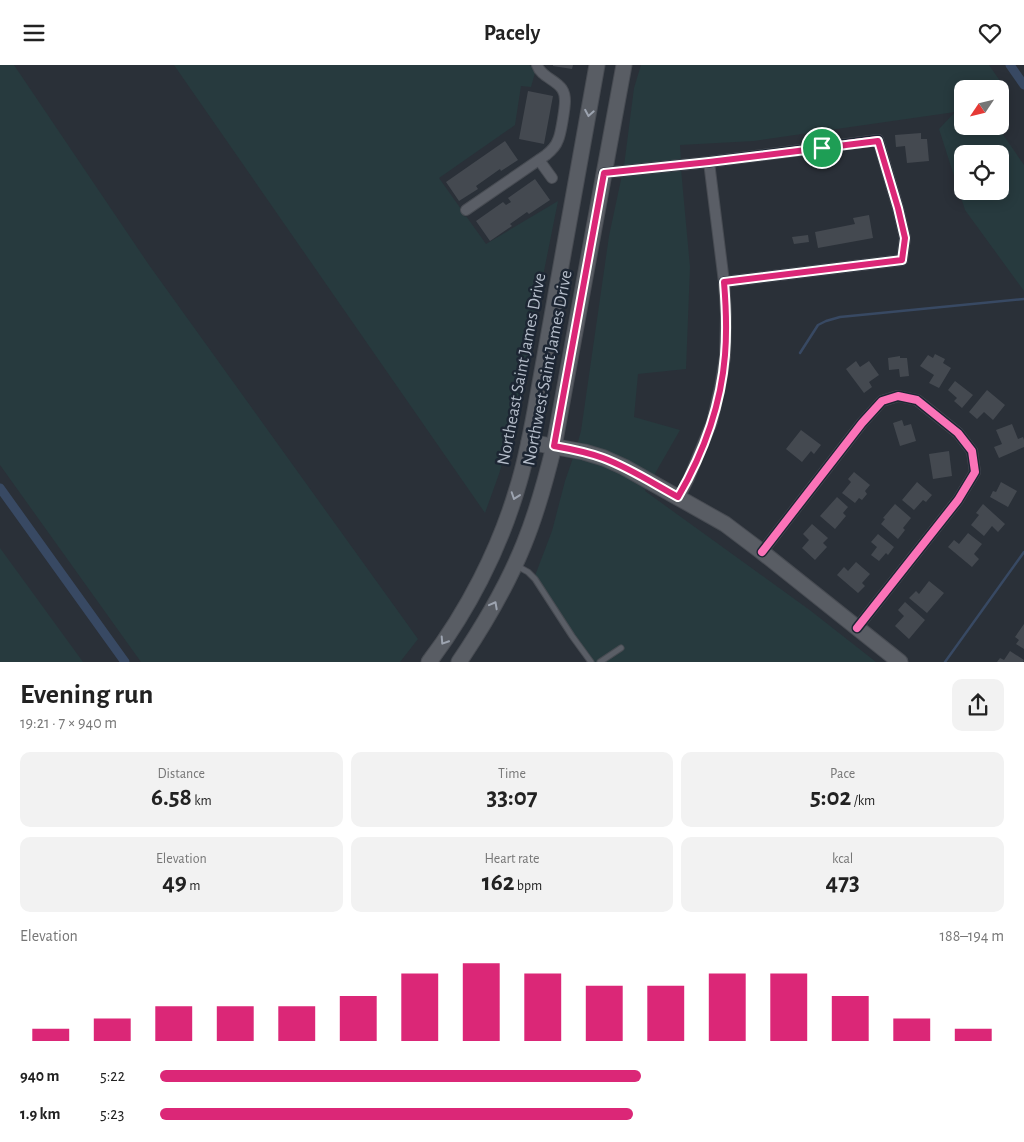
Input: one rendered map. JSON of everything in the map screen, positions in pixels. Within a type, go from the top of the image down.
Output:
[{"type":"main road","name":"Northeast Saint James Drive","points":[[429,662],[459,618],[488,564],[517,490],[529,441],[597,65]]},
{"type":"main road","name":"Northwest Saint James Drive","points":[[460,662],[493,608],[524,545],[541,496],[554,446],[624,65]]},
{"type":"main road","points":[[529,441],[604,458],[624,467],[725,524],[762,551],[900,662]]},
{"type":"street","points":[[466,210],[539,161],[553,149],[558,140],[565,99],[562,90],[556,83],[544,75],[537,65]]},
{"type":"street","points":[[604,173],[878,141],[905,238],[902,260],[724,282]]},
{"type":"street","points":[[539,161],[552,179]]},
{"type":"street","points":[[678,497],[690,478],[712,423],[725,357],[726,314],[724,282],[709,162]]},
{"type":"street","points":[[762,551],[862,423],[882,401],[898,396],[916,400],[958,433],[972,451],[975,472],[958,500],[857,627]]},
{"type":"lane","points":[[514,565],[528,572],[535,579],[591,662]]},
{"type":"lane","points":[[600,662],[621,648]]},
{"type":"green space","points":[[0,65],[14,65],[149,265],[418,639],[400,662],[141,662],[0,465]]},
{"type":"green space","points":[[174,65],[529,65],[532,67],[535,73],[531,87],[521,86],[515,125],[439,178],[486,244],[558,201],[520,404],[485,513]]},
{"type":"green space","points":[[641,65],[989,65],[999,80],[954,80],[954,112],[754,141],[680,145],[681,160],[624,166],[634,88]]},
{"type":"green space","points":[[954,113],[954,135],[1003,135],[1024,165],[1024,291],[965,210],[962,200],[1009,200],[1009,145],[954,145],[954,176],[939,129]]},
{"type":"green space","points":[[681,169],[690,267],[686,369],[638,374],[634,417],[680,430],[653,477],[577,445],[581,431],[609,236],[622,175]]},
{"type":"green space","points":[[574,455],[582,456],[648,486],[645,491],[811,611],[876,662],[589,662],[533,581],[552,531]]},
{"type":"green space","points":[[0,548],[83,662],[0,662]]},
{"type":"building","points":[[553,65],[573,65],[572,69]]},
{"type":"building","points":[[528,91],[553,96],[544,144],[519,139]]},
{"type":"building","points":[[921,133],[921,139],[927,139],[929,161],[907,163],[905,146],[896,147],[895,135]]},
{"type":"building","points":[[505,141],[518,160],[501,171],[500,169],[476,186],[478,189],[459,201],[446,182]]},
{"type":"building","points":[[535,179],[550,200],[529,214],[527,212],[510,224],[512,226],[490,241],[476,221],[503,202],[506,205],[511,202],[508,198]]},
{"type":"building","points":[[869,215],[873,238],[818,248],[815,232],[855,224],[853,218]]},
{"type":"building","points":[[808,235],[809,242],[794,244],[792,237]]},
{"type":"building","points":[[935,354],[945,359],[943,363],[951,368],[939,388],[929,383],[934,375],[920,366],[928,355],[933,358]]},
{"type":"building","points":[[900,356],[900,358],[907,358],[909,376],[900,377],[899,369],[889,370],[888,358]]},
{"type":"building","points":[[856,361],[860,367],[869,361],[879,375],[869,382],[872,387],[864,393],[846,369]]},
{"type":"building","points":[[955,381],[973,395],[962,408],[954,401],[957,398],[948,390]]},
{"type":"building","points":[[987,390],[1005,405],[993,420],[984,412],[977,419],[969,412]]},
{"type":"building","points":[[902,420],[904,426],[911,424],[916,441],[900,446],[893,423]]},
{"type":"building","points":[[1012,424],[1018,439],[1023,437],[1024,447],[999,458],[994,447],[1002,444],[996,430]]},
{"type":"building","points":[[801,430],[821,445],[814,454],[811,451],[802,462],[786,449]]},
{"type":"building","points":[[949,451],[952,476],[933,479],[929,454]]},
{"type":"building","points":[[854,472],[870,485],[865,491],[867,494],[862,500],[859,498],[855,503],[842,493],[851,482],[848,479]]},
{"type":"building","points":[[917,482],[932,495],[926,502],[923,500],[914,510],[902,500]]},
{"type":"building","points":[[1001,482],[1017,491],[1008,507],[990,497],[993,491],[996,492]]},
{"type":"building","points":[[837,497],[848,507],[843,513],[846,516],[835,529],[820,516]]},
{"type":"building","points":[[895,504],[911,518],[903,528],[905,530],[898,539],[881,524],[885,519],[883,518]]},
{"type":"building","points":[[983,504],[1005,524],[998,532],[992,526],[984,536],[971,525],[979,515],[976,513]]},
{"type":"building","points":[[812,524],[828,538],[823,543],[827,547],[815,560],[802,548],[809,540],[803,534]]},
{"type":"building","points":[[968,533],[982,544],[974,554],[979,559],[972,567],[948,547],[954,540],[959,544]]},
{"type":"building","points":[[878,534],[894,547],[888,555],[886,553],[879,561],[871,555],[877,547],[871,542]]},
{"type":"building","points":[[856,562],[870,574],[862,583],[865,586],[858,593],[837,575],[844,567],[848,571]]},
{"type":"building","points":[[929,581],[944,593],[927,613],[909,598],[916,591],[919,594]]},
{"type":"building","points":[[905,602],[925,620],[909,639],[895,626],[904,616],[898,610]]},
{"type":"building","points":[[1024,624],[1024,649],[1016,644],[1019,640],[1015,637]]},
{"type":"building","points":[[1010,651],[1024,660],[1023,662],[997,662],[1000,658],[1004,660]]},
{"type":"waterway","points":[[1010,65],[1024,85]]},
{"type":"waterway","points":[[800,353],[818,325],[840,317],[1024,299]]},
{"type":"waterway","points":[[0,488],[125,662]]},
{"type":"waterway","points":[[945,662],[1024,552]]},
{"type":"cycle path","points":[[604,173],[709,162],[878,140],[905,238],[902,260],[724,282]]},
{"type":"cycle path","points":[[762,552],[862,423],[882,401],[898,396],[917,400],[958,433],[972,451],[975,472],[958,500],[857,628]]},
{"type":"route","points":[[878,141],[905,238],[902,260],[724,282],[726,314],[725,357],[720,387],[712,423],[690,478],[678,497],[604,458],[554,446],[604,173],[822,148],[878,141]]}]
